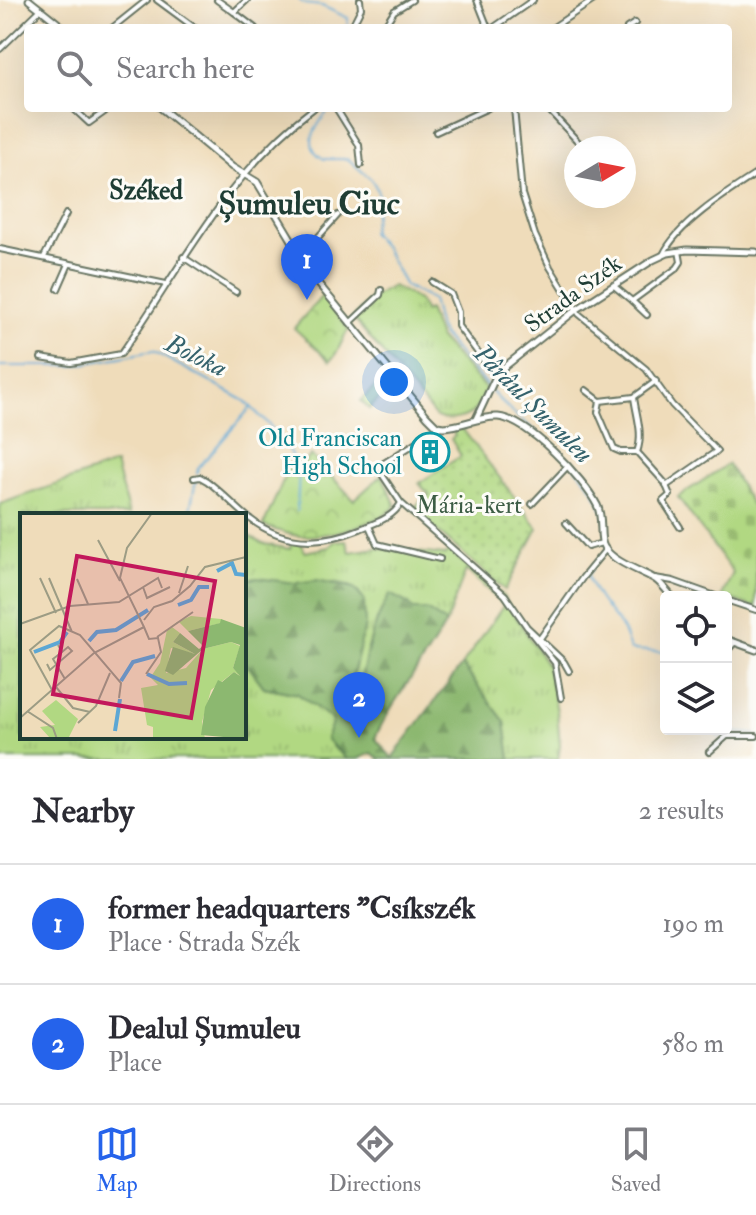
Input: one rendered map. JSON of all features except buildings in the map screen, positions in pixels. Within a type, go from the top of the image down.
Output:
[{"type":"street","points":[[29,0],[59,24]]},
{"type":"street","points":[[117,24],[147,0]]},
{"type":"street","points":[[157,0],[190,24]]},
{"type":"street","points":[[217,0],[250,24]]},
{"type":"street","points":[[234,12],[247,0]]},
{"type":"street","points":[[353,24],[361,8],[360,0]]},
{"type":"street","points":[[386,24],[394,11],[412,0]]},
{"type":"street","points":[[477,0],[488,24]]},
{"type":"street","points":[[496,24],[533,0]]},
{"type":"street","points":[[558,24],[594,0]]},
{"type":"street","points":[[26,24],[41,9]]},
{"type":"street","points":[[0,49],[24,26]]},
{"type":"street","points":[[76,112],[89,123],[104,112]]},
{"type":"street","points":[[166,112],[257,182],[317,282],[408,395],[441,427]]},
{"type":"street","points":[[41,358],[71,363],[121,354],[183,257],[244,175],[290,126],[309,112]]},
{"type":"street","points":[[338,112],[359,145],[361,165]]},
{"type":"street","points":[[436,132],[479,112]]},
{"type":"street","points":[[514,112],[518,171],[525,205],[542,251],[576,310],[641,365],[672,405],[717,451],[666,486]]},
{"type":"street","points":[[551,112],[573,136]]},
{"type":"street","points":[[663,255],[676,235],[756,174]]},
{"type":"street","points":[[44,257],[66,214]]},
{"type":"street","points":[[301,257],[338,215]]},
{"type":"street","points":[[0,249],[166,284]]},
{"type":"street","points":[[632,301],[677,268],[681,262],[679,251]]},
{"type":"street","name":"Strada Szék","points":[[475,420],[495,376],[576,310],[663,255],[679,251],[756,252]]},
{"type":"street","points":[[183,257],[236,292]]},
{"type":"street","points":[[58,289],[69,264]]},
{"type":"street","points":[[432,282],[451,294],[458,312],[458,326],[495,376]]},
{"type":"street","points":[[614,285],[647,315]]},
{"type":"street","points":[[350,323],[380,295],[381,290]]},
{"type":"street","points":[[586,390],[600,401],[634,397],[656,381]]},
{"type":"street","points":[[634,397],[635,416],[640,430],[637,452],[666,486],[670,495],[663,501],[680,527]]},
{"type":"street","points":[[600,401],[598,412],[614,449],[637,452]]},
{"type":"street","points":[[541,638],[605,548],[597,506],[567,467],[542,443],[498,417],[441,427],[381,465],[383,476],[401,503],[505,595],[527,627],[554,658],[564,662],[569,671]]},
{"type":"street","points":[[532,504],[567,467]]},
{"type":"street","points":[[194,478],[207,481],[245,513]]},
{"type":"street","points":[[246,514],[261,526],[283,536],[323,541],[369,526],[393,513],[401,503]]},
{"type":"street","points":[[566,523],[588,547],[605,548],[636,571],[652,578],[673,581],[701,591]]},
{"type":"street","points":[[369,526],[377,544],[440,559]]},
{"type":"street","points":[[652,578],[666,591]]},
{"type":"street","points":[[732,602],[756,610]]},
{"type":"street","points":[[527,627],[541,638],[554,658],[561,698]]},
{"type":"street","points":[[732,641],[756,650]]},
{"type":"street","points":[[732,645],[735,642]]},
{"type":"street","points":[[709,752],[727,736],[756,736]]},
{"type":"green space","points":[[393,286],[418,300],[425,312],[428,310],[440,339],[486,389],[474,411],[464,417],[451,419],[435,416],[353,318],[370,299]]},
{"type":"green space","points":[[322,296],[349,330],[330,361],[294,328]]},
{"type":"green space","points":[[384,378],[391,387],[369,409],[361,401]]},
{"type":"green space","name":"Mária-kert","points":[[461,427],[538,528],[505,590],[412,509],[429,495],[419,483],[461,456],[451,439],[455,436],[452,430]]},
{"type":"green space","points":[[311,455],[354,500],[382,475],[396,506],[365,524],[311,536],[263,526],[291,463],[299,469]]},
{"type":"green space","points":[[115,464],[128,513],[20,513],[20,739],[246,739],[246,663],[264,687],[298,694],[333,720],[332,747],[347,759],[0,759],[0,504]]},
{"type":"green space","points":[[728,464],[756,513],[756,608],[732,600],[732,591],[724,591],[733,573],[678,497]]},
{"type":"green space","points":[[246,535],[264,544],[290,549],[292,541],[302,544],[305,552],[346,540],[350,552],[377,548],[445,555],[449,551],[502,595],[547,665],[557,711],[558,759],[510,759],[505,722],[462,665],[504,605],[466,570],[446,623],[426,610],[413,611],[409,604],[390,595],[370,640],[354,721],[346,725],[338,720],[343,716],[359,649],[363,612],[361,598],[355,589],[342,583],[246,580]]},
{"type":"green space","points":[[257,578],[296,583],[317,580],[354,588],[364,600],[365,625],[343,716],[339,719],[346,725],[354,721],[371,639],[390,594],[409,604],[413,610],[426,610],[446,623],[375,738],[392,758],[462,665],[505,722],[510,759],[379,759],[372,753],[358,759],[347,759],[326,739],[333,720],[298,694],[264,687],[246,663],[246,580]]},
{"type":"waterway","name":"Pârâul Șumuleu","points":[[299,0],[348,18],[348,24]]},
{"type":"waterway","name":"Pârâul Șumuleu","points":[[327,112],[314,134],[313,147],[324,159],[348,159],[372,180],[379,198],[371,232],[384,247],[405,286],[432,300],[443,336],[488,387]]},
{"type":"waterway","name":"Boloka","points":[[0,366],[72,366],[153,351],[245,401],[281,437],[299,469],[297,511]]},
{"type":"waterway","name":"Pârâul Șumuleu","points":[[492,392],[584,477],[603,510],[607,547]]},
{"type":"waterway","points":[[197,474],[198,468],[251,407]]},
{"type":"waterway","points":[[189,513],[196,480]]},
{"type":"waterway","name":"Pârâul Șumuleu","points":[[593,568],[588,575],[591,582],[622,629],[631,650],[660,652]]},
{"type":"waterway","name":"Pârâul Șumuleu","points":[[732,732],[755,734]]},
{"type":"waterway","name":"Pârâul Șumuleu","points":[[717,735],[725,735]]},
{"type":"place","name":"former headquarters \"Csíkszék","points":[[307,300]]},
{"type":"place","name":"Old Franciscan High School","points":[[430,452]]},
{"type":"place","name":"Dealul Șumuleu","points":[[359,738]]},
{"type":"district","name":"Széked","points":[[146,191]]},
{"type":"district","name":"Șumuleu Ciuc","points":[[309,204]]}]
